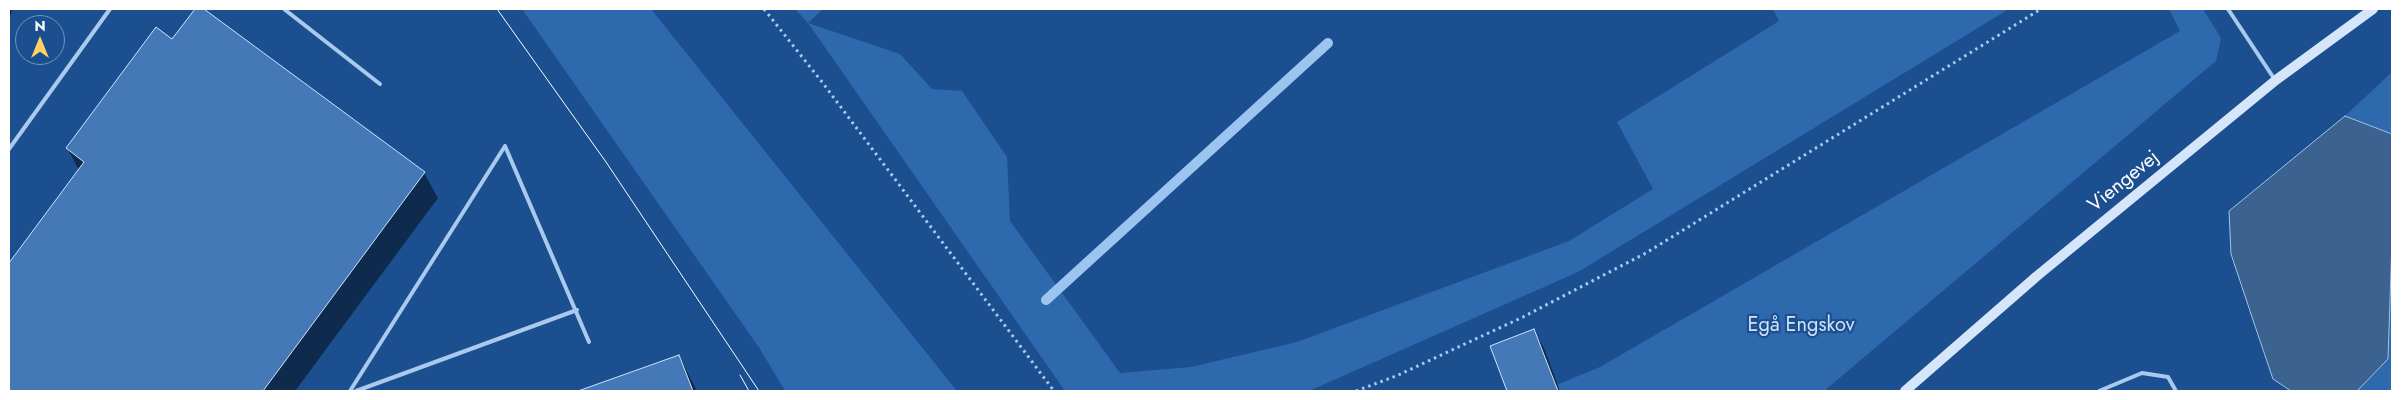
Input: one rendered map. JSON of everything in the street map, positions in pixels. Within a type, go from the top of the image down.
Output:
[{"type":"street","name":"Viengevej","points":[[1905,391],[2036,276],[2276,80],[2373,9]]},
{"type":"lane","points":[[10,146],[110,9]]},
{"type":"lane","points":[[284,9],[380,84]]},
{"type":"lane","points":[[2228,9],[2276,80]]},
{"type":"lane","points":[[350,391],[505,146],[577,310],[589,342]]},
{"type":"lane","points":[[356,391],[577,310]]},
{"type":"lane","points":[[2099,391],[2142,373],[2168,377],[2176,391]]},
{"type":"path","points":[[764,9],[822,82],[1054,391]]},
{"type":"path","points":[[1356,391],[1396,376],[1523,317],[1646,253],[2041,9]]},
{"type":"green space","points":[[522,9],[651,9],[957,391],[785,391],[760,349]]},
{"type":"green space","points":[[795,9],[823,9],[808,23]]},
{"type":"green space","points":[[1773,9],[2009,9],[1578,272],[1309,391],[1065,391],[808,23],[900,54],[932,89],[962,91],[1007,157],[1010,221],[1120,373],[1191,367],[1297,342],[1569,241],[1653,189],[1617,122],[1779,21]]},
{"type":"green space","name":"Egå Engskov","points":[[2169,9],[2203,9],[2221,38],[2216,61],[1824,391],[1542,391],[1600,367],[2180,31]]},
{"type":"green space","points":[[2392,72],[2392,134],[2345,116]]},
{"type":"green space","points":[[2392,241],[2392,391],[2357,391],[2388,359]]},
{"type":"shaded area","points":[[2345,116],[2392,134],[2392,241],[2388,359],[2357,391],[2291,391],[2273,379],[2231,254],[2229,211]]},
{"type":"building","points":[[195,9],[204,9],[425,172],[263,391],[11,391],[9,389],[9,263],[84,162],[66,148],[156,27],[172,39]]},
{"type":"building","points":[[1534,329],[1558,391],[1507,391],[1490,346]]},
{"type":"building","points":[[679,355],[693,391],[578,391]]},
{"type":"waterway","points":[[1046,300],[1328,43]]},
{"type":"tram line","points":[[497,9],[606,162],[759,391]]},
{"type":"tram line","points":[[740,375],[749,391]]}]
